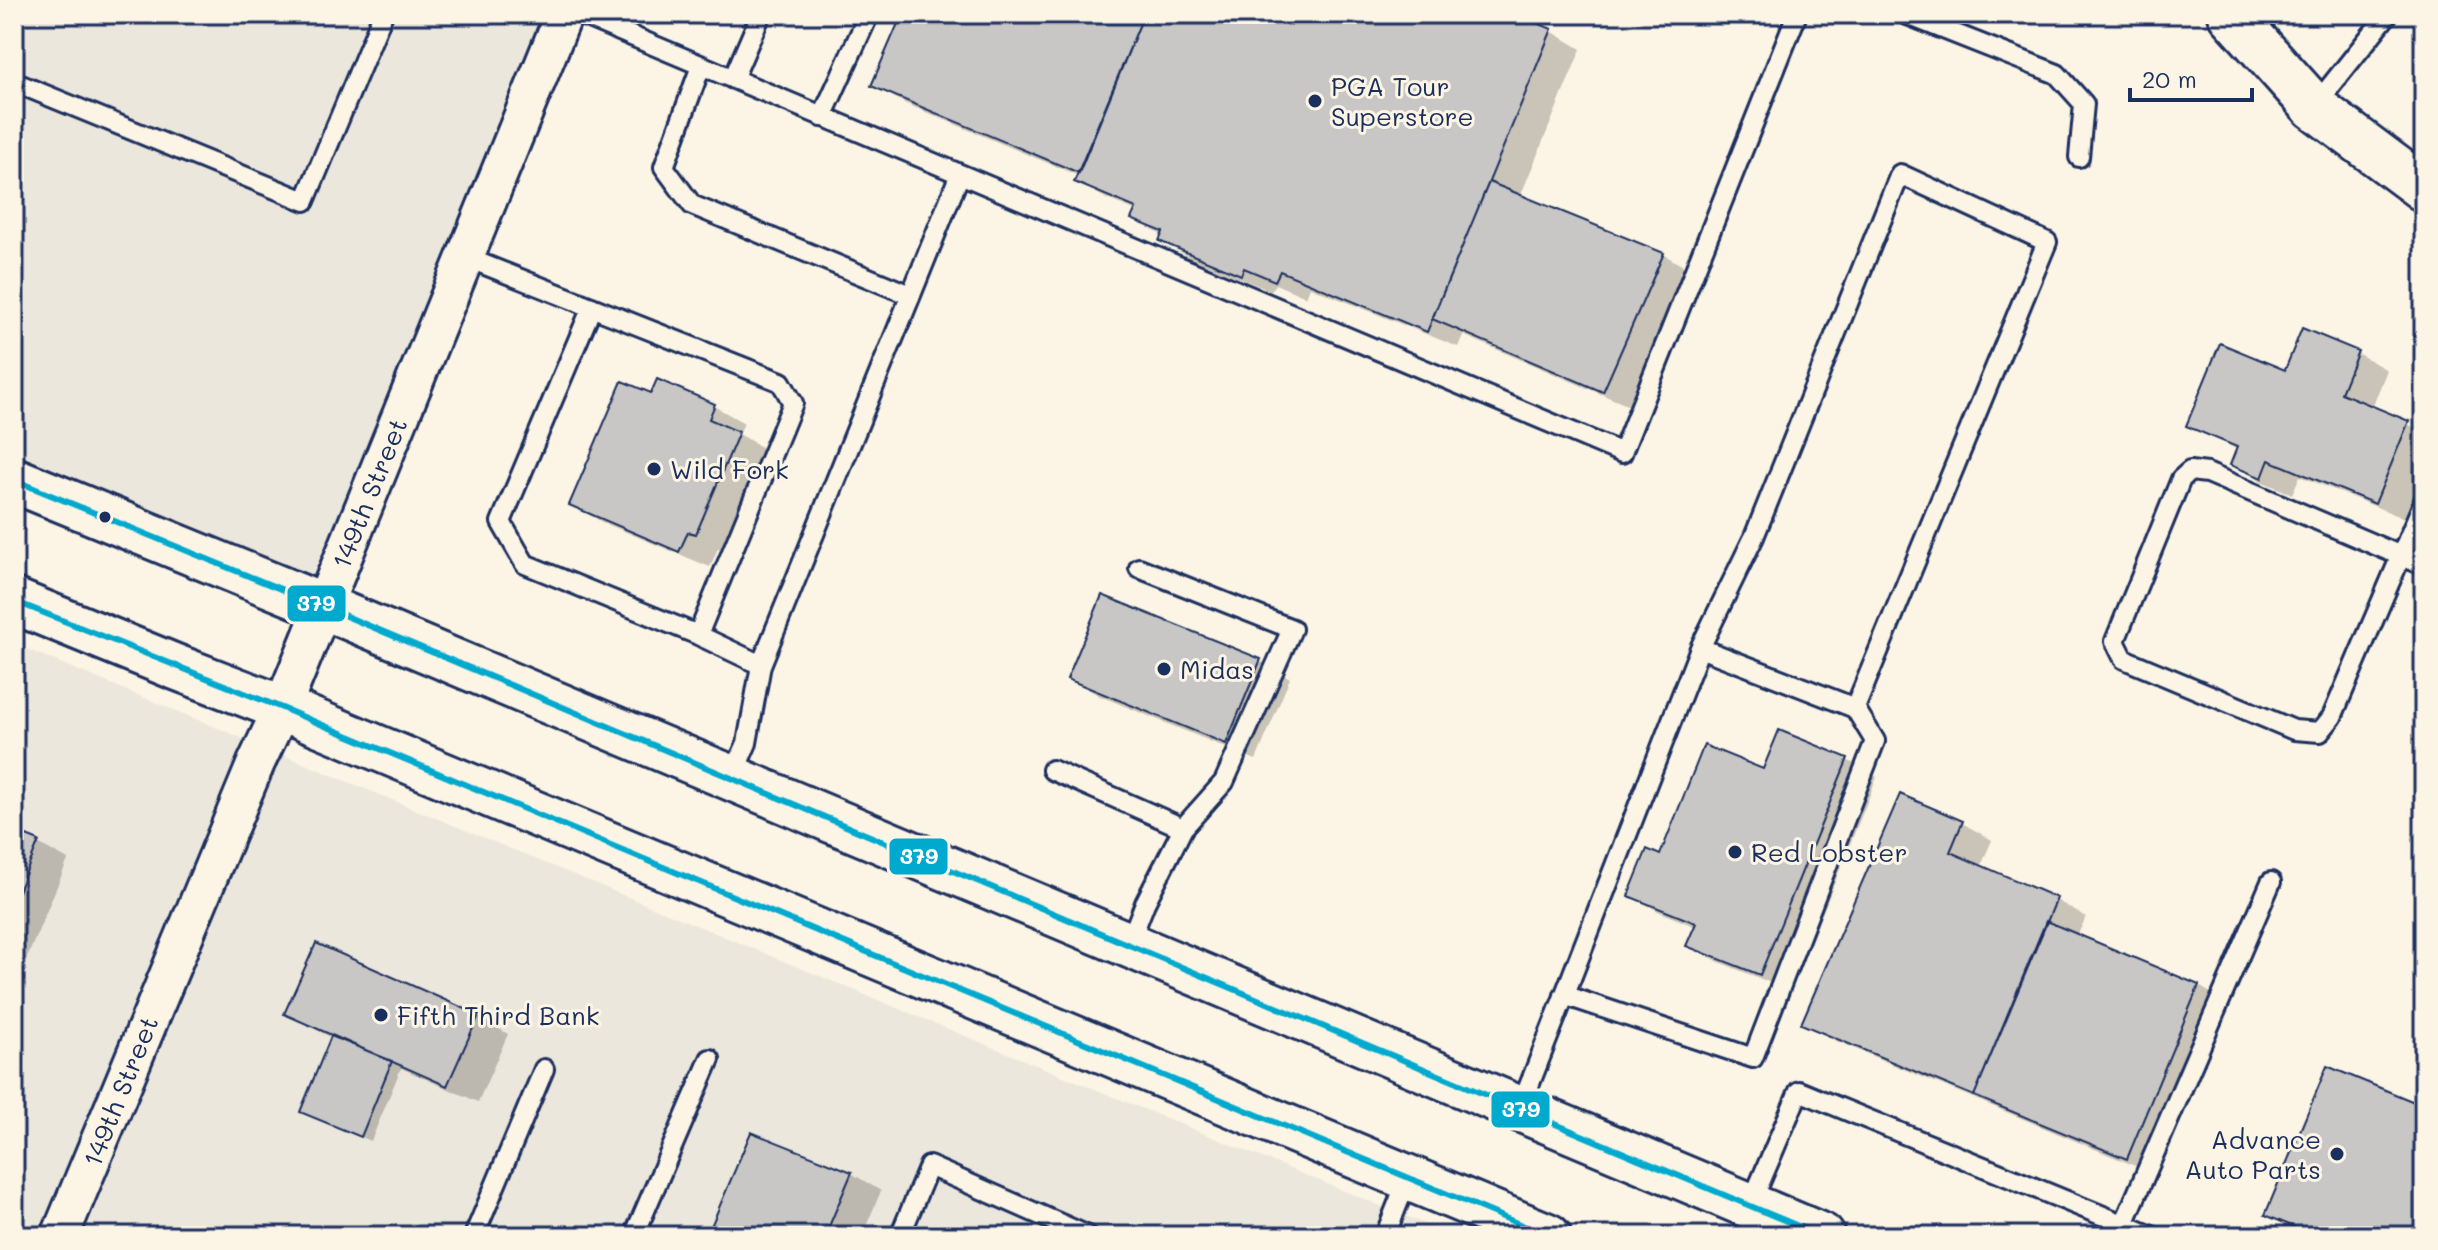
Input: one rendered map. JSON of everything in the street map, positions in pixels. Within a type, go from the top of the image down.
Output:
[{"type":"main road","points":[[2231,14],[2314,107],[2424,189]]},
{"type":"main road","points":[[14,480],[732,777],[1822,1236]]},
{"type":"main road","points":[[14,601],[282,708],[1548,1236]]},
{"type":"street","name":"149th Street","points":[[60,1236],[256,763],[282,708],[564,14]]},
{"type":"lane","points":[[14,82],[305,201],[383,14]]},
{"type":"lane","points":[[579,14],[1622,453],[1797,14]]},
{"type":"lane","points":[[733,79],[761,14]]},
{"type":"lane","points":[[822,117],[869,14]]},
{"type":"lane","points":[[1905,14],[2057,74],[2084,104],[2079,157]]},
{"type":"lane","points":[[2314,107],[2388,14]]},
{"type":"lane","points":[[701,66],[664,167],[692,205],[910,295]]},
{"type":"lane","points":[[732,777],[747,743],[761,665],[960,174]]},
{"type":"lane","points":[[1520,1109],[1700,648],[1754,537],[1900,174],[2047,242],[1855,708]]},
{"type":"lane","points":[[465,257],[781,382],[793,403],[698,635]]},
{"type":"lane","points":[[592,307],[501,522],[525,564],[698,635],[761,665]]},
{"type":"lane","points":[[2424,501],[2401,556],[2332,717],[2320,732],[2294,730],[2124,659],[2115,641],[2181,479],[2190,471],[2207,473],[2401,556],[2424,565]]},
{"type":"lane","points":[[1129,944],[1145,903],[1183,828],[1224,782],[1292,629],[1139,568]]},
{"type":"lane","points":[[1564,995],[1753,1058],[1875,741],[1855,708],[1700,648]]},
{"type":"lane","points":[[1052,770],[1183,828]]},
{"type":"lane","points":[[2124,1224],[2271,882]]},
{"type":"lane","points":[[634,1236],[710,1059]]},
{"type":"lane","points":[[474,1236],[544,1069]]},
{"type":"lane","points":[[1750,1206],[1799,1091],[2152,1236]]},
{"type":"lane","points":[[900,1236],[929,1166],[1088,1236]]},
{"type":"lane","points":[[1385,1236],[1408,1178]]},
{"type":"shaded area","points":[[14,14],[553,14],[315,592],[14,471]]},
{"type":"shaded area","points":[[14,644],[919,1017],[1454,1236],[14,1236]]},
{"type":"building","points":[[902,14],[1144,14],[1079,173],[871,86]]},
{"type":"building","name":"PGA Tour Superstore","points":[[1144,14],[1515,14],[1552,29],[1427,332],[1280,271],[1275,281],[1244,268],[1241,275],[1159,241],[1163,232],[1131,219],[1136,208],[1074,182]]},
{"type":"building","points":[[1489,182],[1664,253],[1603,392],[1432,319]]},
{"type":"building","points":[[2302,328],[2358,351],[2341,393],[2409,421],[2375,504],[2269,460],[2262,478],[2230,465],[2237,447],[2186,426],[2220,343],[2285,370]]},
{"type":"building","name":"Wild Fork","points":[[657,379],[715,404],[709,419],[739,432],[696,534],[688,532],[679,552],[569,505],[622,381],[651,393]]},
{"type":"building","name":"Midas","points":[[1102,595],[1261,659],[1226,744],[1067,679]]},
{"type":"building","name":"Red Lobster","points":[[1779,730],[1848,758],[1760,975],[1686,946],[1696,923],[1628,896],[1647,849],[1660,855],[1704,745],[1763,769]]},
{"type":"building","points":[[1900,794],[1963,821],[1950,852],[2057,898],[1974,1096],[1801,1024]]},
{"type":"building","points":[[14,831],[39,841],[14,901]]},
{"type":"building","points":[[2046,921],[2199,985],[2127,1159],[1974,1096]]},
{"type":"building","name":"Fifth Third Bank","points":[[316,943],[479,1015],[447,1086],[284,1014]]},
{"type":"building","points":[[331,1036],[392,1061],[361,1137],[300,1112]]},
{"type":"building","points":[[2327,1066],[2424,1106],[2424,1236],[2316,1236],[2265,1215]]},
{"type":"building","points":[[751,1132],[852,1172],[825,1236],[707,1236]]},
{"type":"transit line","name":"379","points":[[14,480],[322,606],[1822,1236]]},
{"type":"transit line","name":"379","points":[[14,601],[282,708],[1548,1236]]},
{"type":"place","name":"PGA Tour Superstore","points":[[1315,101]]},
{"type":"place","name":"Wild Fork","points":[[654,469]]},
{"type":"place","name":"Midas","points":[[1164,669]]},
{"type":"place","name":"Red Lobster","points":[[1735,852]]},
{"type":"place","name":"Fifth Third Bank","points":[[381,1015]]},
{"type":"place","name":"Advance Auto Parts","points":[[2337,1154]]}]
